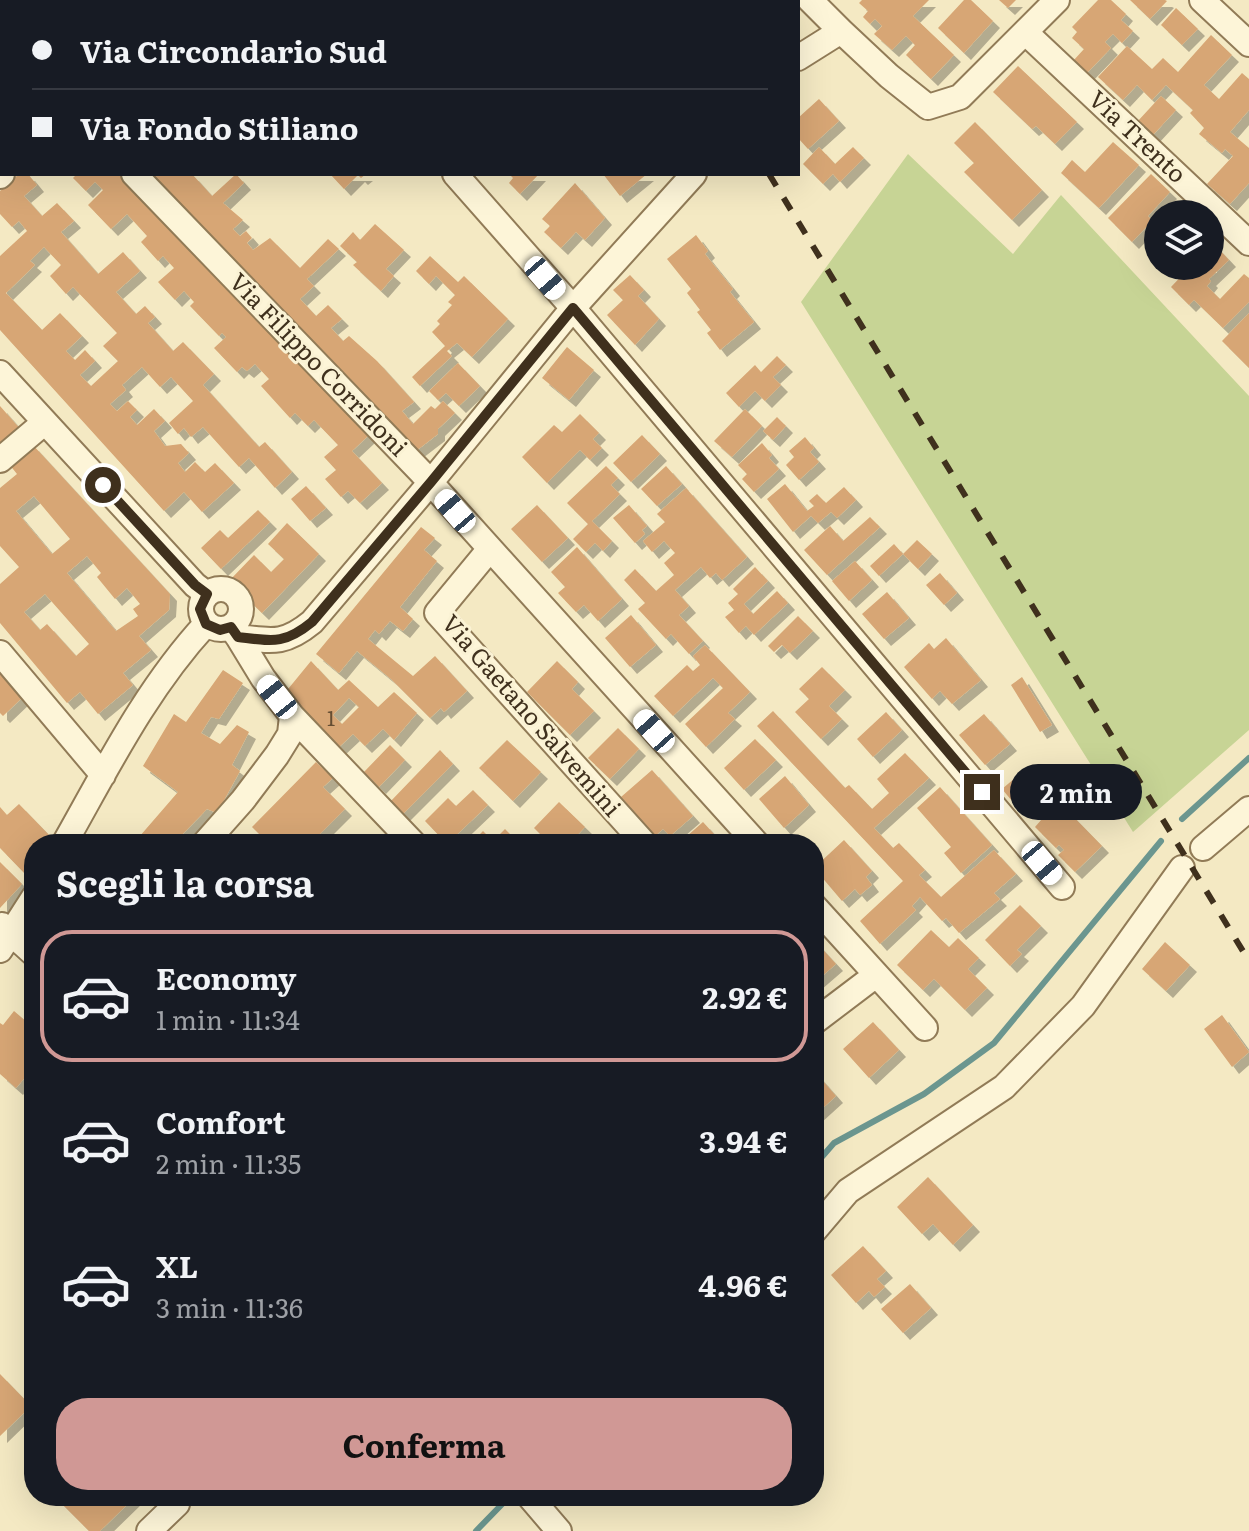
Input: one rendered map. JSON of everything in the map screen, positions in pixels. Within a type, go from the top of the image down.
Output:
[{"type":"street","points":[[810,0],[889,76],[928,107],[960,97],[1057,0]]},
{"type":"street","points":[[1202,0],[1249,44]]},
{"type":"street","points":[[800,57],[841,31]]},
{"type":"street","name":"Via Trento","points":[[1025,32],[1249,243]]},
{"type":"street","name":"Via Filippo Corridoni","points":[[136,176],[431,482],[748,834]]},
{"type":"street","points":[[457,176],[573,308],[1062,887]]},
{"type":"street","points":[[0,373],[201,589],[200,609],[206,624],[273,641],[294,636],[312,622],[573,308],[692,176]]},
{"type":"street","points":[[0,460],[45,422]]},
{"type":"street","name":"Via Gaetano Salvemini","points":[[489,550],[437,613],[636,834]]},
{"type":"street","points":[[201,589],[226,589],[237,597],[241,610],[234,632]]},
{"type":"street","points":[[70,834],[152,690],[206,624]]},
{"type":"street","points":[[234,632],[292,716],[404,834]]},
{"type":"street","points":[[0,653],[103,775]]},
{"type":"street","points":[[213,834],[277,755],[290,734],[292,716]]},
{"type":"street","points":[[1203,848],[1249,809]]},
{"type":"street","points":[[824,1219],[848,1191],[1004,1087],[1083,1006],[1182,868]]},
{"type":"street","points":[[24,910],[4,936],[24,948]]},
{"type":"street","points":[[824,917],[925,1028]]},
{"type":"street","points":[[824,1014],[876,975]]},
{"type":"street","points":[[149,1531],[175,1506]]},
{"type":"street","points":[[542,1506],[559,1531]]},
{"type":"green space","points":[[908,154],[1013,254],[1061,195],[1249,396],[1249,730],[1133,832],[801,302]]},
{"type":"building","points":[[862,0],[929,0],[913,16],[954,55],[931,79],[906,55],[915,45],[906,36],[892,50],[874,34],[882,26],[875,19],[870,24],[863,17],[868,11],[859,3]]},
{"type":"building","points":[[964,0],[971,0],[993,21],[964,53],[938,28]]},
{"type":"building","points":[[999,0],[1016,0],[1008,8]]},
{"type":"building","points":[[1098,0],[1111,0],[1126,14],[1121,20],[1133,31],[1122,43],[1113,34],[1105,42],[1111,48],[1086,74],[1073,61],[1084,49],[1072,38],[1077,32],[1072,27]]},
{"type":"building","points":[[1130,0],[1165,0],[1167,1],[1150,19]]},
{"type":"building","points":[[1176,8],[1198,29],[1182,45],[1161,25]]},
{"type":"building","points":[[1211,35],[1232,55],[1204,85],[1219,99],[1242,73],[1249,79],[1249,110],[1230,132],[1249,148],[1249,183],[1230,204],[1207,184],[1233,156],[1225,149],[1222,153],[1199,134],[1204,128],[1190,113],[1193,110],[1166,85],[1152,100],[1137,85],[1123,100],[1098,77],[1127,46],[1152,69],[1163,58],[1178,72]]},
{"type":"building","points":[[1018,66],[1077,122],[1055,144],[1036,126],[1032,129],[993,92]]},
{"type":"building","points":[[1161,96],[1176,110],[1152,136],[1137,122]]},
{"type":"building","points":[[819,99],[839,121],[808,149],[800,140],[800,116]]},
{"type":"building","points":[[975,122],[1042,190],[1012,220],[964,172],[974,163],[954,143]]},
{"type":"building","points":[[1113,142],[1139,165],[1099,208],[1061,173],[1072,160],[1085,172]]},
{"type":"building","points":[[819,147],[835,164],[853,147],[864,158],[840,182],[833,174],[823,184],[803,164]]},
{"type":"building","points":[[1151,174],[1170,192],[1163,200],[1144,200],[1144,229],[1132,242],[1108,218]]},
{"type":"building","points":[[17,176],[30,176],[37,185],[24,196],[42,216],[57,203],[74,221],[61,232],[98,274],[123,252],[140,271],[116,292],[136,314],[145,306],[155,317],[148,323],[173,351],[183,342],[214,374],[203,385],[259,447],[265,442],[292,472],[275,488],[249,458],[239,467],[203,427],[191,437],[184,428],[178,434],[169,423],[193,401],[171,377],[160,387],[142,367],[122,385],[126,390],[110,404],[117,411],[128,401],[137,410],[130,417],[137,425],[154,409],[165,421],[154,431],[165,446],[181,444],[189,453],[178,463],[185,472],[195,462],[205,472],[215,463],[234,483],[202,512],[184,492],[164,511],[0,330],[0,256],[27,231],[19,221],[12,227],[0,214],[0,191]],"holes":[[[44,247],[61,265],[50,276],[66,294],[73,287],[117,333],[103,346],[118,361],[91,386],[80,375],[95,361],[85,350],[75,360],[66,351],[82,336],[60,313],[42,330],[6,293],[35,265],[30,261]]]},
{"type":"building","points":[[123,176],[368,436],[352,451],[382,483],[360,503],[348,491],[341,497],[325,479],[336,470],[324,457],[338,445],[314,420],[308,426],[295,413],[290,418],[261,386],[269,379],[255,364],[247,371],[242,367],[237,372],[214,348],[226,337],[222,333],[219,336],[190,306],[194,302],[184,291],[175,300],[158,282],[174,268],[163,256],[158,261],[141,242],[147,236],[127,214],[111,229],[88,205],[103,190],[95,182],[86,191],[73,178]]},
{"type":"building","points":[[152,176],[194,176],[212,196],[234,176],[238,176],[244,183],[223,203],[243,220],[233,229],[240,236],[246,231],[252,238],[247,243],[253,250],[270,238],[300,268],[328,239],[339,249],[307,279],[314,286],[300,299],[316,316],[328,305],[342,319],[331,328],[343,341],[349,336],[377,361],[414,402],[402,411],[413,424],[431,406],[435,409],[443,401],[455,413],[438,429],[438,434],[416,451]]},
{"type":"building","points":[[332,176],[357,176],[344,189]]},
{"type":"building","points":[[511,176],[537,176],[520,194],[509,183],[513,178]]},
{"type":"building","points":[[605,176],[645,176],[620,196]]},
{"type":"building","points":[[575,183],[605,218],[585,240],[576,232],[561,248],[544,232],[550,226],[542,219]]},
{"type":"building","points":[[375,224],[404,250],[386,269],[394,276],[381,291],[353,265],[357,262],[340,246],[353,232],[360,240]]},
{"type":"building","points":[[696,235],[708,251],[705,254],[733,289],[730,292],[754,322],[720,350],[707,333],[711,330],[697,312],[700,310],[687,293],[691,289],[667,259]]},
{"type":"building","points":[[430,256],[458,282],[464,276],[508,319],[472,357],[457,343],[447,351],[452,356],[420,386],[412,377],[445,346],[432,332],[440,324],[437,321],[452,305],[448,302],[455,295],[436,276],[429,284],[416,271]]},
{"type":"building","points":[[1244,274],[1249,278],[1249,302],[1223,328],[1194,300],[1189,305],[1171,287],[1178,280],[1210,280],[1207,286],[1220,299]]},
{"type":"building","points":[[630,275],[644,290],[638,296],[659,319],[635,345],[607,315],[623,300],[613,290]]},
{"type":"building","points":[[1249,313],[1249,368],[1222,341]]},
{"type":"building","points":[[567,347],[594,370],[569,400],[542,378]]},
{"type":"building","points":[[777,356],[786,365],[773,377],[781,385],[765,401],[755,391],[739,407],[726,393],[755,365],[761,372]]},
{"type":"building","points":[[458,363],[480,386],[459,406],[446,393],[438,400],[429,391]]},
{"type":"building","points":[[0,406],[21,430],[0,448]]},
{"type":"building","points":[[745,409],[762,426],[732,457],[714,441]]},
{"type":"building","points":[[580,414],[599,433],[593,439],[602,448],[590,460],[580,450],[547,483],[522,457],[554,425],[562,432]]},
{"type":"building","points":[[777,417],[786,426],[773,440],[763,431]]},
{"type":"building","points":[[642,435],[660,454],[631,482],[613,463]]},
{"type":"building","points":[[805,437],[814,448],[810,452],[819,462],[799,480],[786,465],[794,457],[789,451]]},
{"type":"building","points":[[762,443],[779,469],[754,492],[742,479],[747,474],[738,465]]},
{"type":"building","points":[[32,444],[170,594],[169,610],[139,636],[151,650],[123,673],[133,685],[98,714],[80,692],[67,703],[0,623],[0,584],[19,567],[0,546],[0,488],[17,474],[9,464]],"holes":[[[34,496],[70,539],[52,554],[16,511]],[[87,556],[101,573],[97,577],[115,599],[127,588],[140,604],[133,609],[138,616],[116,631],[67,573]],[[45,594],[89,644],[76,656],[47,624],[40,630],[24,612]]]},
{"type":"building","points":[[606,466],[618,478],[611,485],[620,494],[592,521],[612,541],[603,551],[595,543],[586,552],[573,539],[588,524],[567,503]]},
{"type":"building","points":[[666,466],[682,484],[657,506],[641,489]]},
{"type":"building","points":[[785,484],[807,511],[814,506],[809,501],[817,494],[826,503],[844,487],[856,500],[837,518],[831,512],[818,523],[811,516],[793,532],[767,499]]},
{"type":"building","points":[[306,486],[326,508],[310,521],[291,499]]},
{"type":"building","points":[[686,488],[747,557],[722,580],[716,573],[710,578],[701,567],[675,590],[689,606],[679,615],[703,641],[689,654],[671,634],[666,639],[638,609],[645,603],[624,580],[635,569],[656,591],[674,575],[664,563],[675,553],[664,541],[652,552],[643,541],[665,522],[657,514]]},
{"type":"building","points":[[537,505],[568,538],[542,562],[511,529]]},
{"type":"building","points":[[629,505],[647,526],[642,530],[645,534],[635,543],[613,518]]},
{"type":"building","points":[[258,510],[270,522],[221,569],[201,548],[220,530],[228,538]]},
{"type":"building","points":[[870,517],[880,527],[827,575],[804,550],[830,526],[843,541]]},
{"type":"building","points":[[287,523],[319,554],[262,613],[229,581],[254,555],[271,572],[284,559],[268,544]]},
{"type":"building","points":[[421,527],[435,538],[424,550],[437,561],[400,607],[413,619],[403,631],[390,621],[379,634],[375,630],[368,639],[413,676],[435,656],[467,691],[444,712],[441,708],[430,718],[357,651],[339,673],[316,654]]},
{"type":"building","points":[[917,540],[932,554],[918,569],[903,554]]},
{"type":"building","points":[[894,544],[903,554],[879,576],[870,566]]},
{"type":"building","points":[[577,547],[622,599],[598,621],[584,605],[576,612],[558,593],[565,587],[551,572]]},
{"type":"building","points":[[855,561],[872,580],[849,601],[832,581]]},
{"type":"building","points":[[755,567],[768,581],[744,604],[753,614],[777,591],[788,603],[754,635],[746,626],[739,633],[725,617],[734,610],[728,603],[738,594],[733,589]]},
{"type":"building","points":[[940,573],[957,593],[944,605],[926,585]]},
{"type":"building","points":[[887,592],[909,618],[884,639],[862,614]]},
{"type":"building","points":[[631,615],[656,645],[630,667],[605,638]]},
{"type":"building","points":[[798,616],[813,631],[790,653],[782,645],[774,652],[768,646]]},
{"type":"building","points":[[946,638],[981,680],[952,704],[940,691],[932,699],[904,667],[929,643],[934,649]]},
{"type":"building","points":[[705,645],[750,692],[728,713],[735,719],[706,747],[685,724],[723,688],[713,678],[673,716],[654,696],[687,665],[693,671],[700,665],[693,656]]},
{"type":"building","points":[[311,661],[338,690],[349,680],[378,707],[394,692],[417,713],[394,740],[383,729],[365,746],[353,734],[337,749],[284,694]],"holes":[[[349,698],[359,707],[342,724],[333,715]]]},
{"type":"building","points":[[557,661],[578,682],[572,689],[594,711],[570,735],[527,692]]},
{"type":"building","points":[[0,666],[25,695],[3,716],[0,713]]},
{"type":"building","points":[[822,667],[845,690],[829,706],[842,719],[821,739],[795,712],[809,699],[799,689]]},
{"type":"building","points":[[223,670],[243,683],[219,719],[211,717],[201,733],[220,744],[237,725],[249,732],[232,765],[240,771],[217,813],[207,809],[183,834],[142,834],[178,792],[143,766],[174,714],[186,722]]},
{"type":"building","points":[[1022,677],[1052,725],[1040,732],[1011,685]]},
{"type":"building","points":[[773,711],[845,788],[849,785],[872,809],[889,793],[877,779],[905,753],[929,778],[874,828],[893,848],[899,843],[925,870],[919,875],[941,897],[994,850],[1016,874],[994,893],[1000,899],[959,933],[946,918],[942,921],[920,897],[912,906],[916,910],[880,944],[860,921],[903,881],[757,726]]},
{"type":"building","points":[[886,712],[902,730],[873,757],[857,739]]},
{"type":"building","points":[[984,714],[1010,744],[985,765],[959,735]]},
{"type":"building","points":[[618,728],[639,749],[610,779],[588,758]]},
{"type":"building","points":[[755,739],[776,760],[744,790],[724,768]]},
{"type":"building","points":[[507,740],[541,772],[513,801],[479,768]]},
{"type":"building","points":[[390,745],[405,760],[379,787],[364,772]]},
{"type":"building","points":[[440,750],[453,764],[401,816],[389,803]]},
{"type":"building","points":[[316,762],[333,778],[323,787],[345,809],[320,834],[259,834],[252,827]]},
{"type":"building","points":[[1027,768],[1042,787],[1017,807],[1002,789]]},
{"type":"building","points":[[652,770],[693,816],[672,834],[663,829],[653,834],[621,797]]},
{"type":"building","points":[[1071,770],[1085,788],[1073,798],[1059,781]]},
{"type":"building","points":[[785,776],[809,805],[784,828],[759,799]]},
{"type":"building","points":[[940,787],[992,845],[961,873],[944,853],[951,847],[917,808]]},
{"type":"building","points":[[473,790],[488,805],[458,834],[437,834],[425,821],[448,798],[456,806]]},
{"type":"building","points":[[559,802],[585,827],[578,834],[540,834],[534,828]]},
{"type":"building","points":[[19,804],[48,834],[24,834],[24,873],[0,848],[0,807],[7,815]]},
{"type":"building","points":[[1055,804],[1058,807],[1061,804],[1102,846],[1075,872],[1058,855],[1064,850],[1059,845],[1056,848],[1035,827]]},
{"type":"building","points":[[703,822],[714,834],[689,834]]},
{"type":"building","points":[[844,840],[872,871],[866,877],[872,885],[860,895],[855,889],[842,901],[824,880],[824,859]]},
{"type":"building","points":[[0,862],[22,884],[0,908]]},
{"type":"building","points":[[1020,905],[1041,926],[1017,950],[1022,954],[1010,966],[985,940]]},
{"type":"building","points":[[931,930],[949,947],[958,938],[979,958],[968,969],[987,988],[965,1010],[934,979],[923,990],[897,965]]},
{"type":"building","points":[[1165,942],[1190,965],[1166,991],[1142,969]]},
{"type":"building","points":[[824,951],[836,964],[824,974]]},
{"type":"building","points":[[14,1011],[24,1020],[24,1079],[16,1088],[0,1074],[0,1023],[3,1025]]},
{"type":"building","points":[[1222,1015],[1249,1052],[1232,1067],[1204,1029]]},
{"type":"building","points":[[873,1022],[899,1050],[869,1078],[843,1049]]},
{"type":"building","points":[[824,1082],[836,1096],[824,1107]]},
{"type":"building","points":[[928,1177],[973,1225],[953,1245],[933,1224],[922,1234],[897,1207]]},
{"type":"building","points":[[863,1246],[886,1271],[877,1279],[885,1287],[874,1297],[869,1291],[856,1303],[831,1275]]},
{"type":"building","points":[[910,1284],[931,1308],[903,1333],[881,1309]]},
{"type":"building","points":[[0,1374],[24,1399],[24,1413],[0,1436]]},
{"type":"building","points":[[64,1506],[126,1506],[100,1531],[89,1531]]},
{"type":"waterway","points":[[1182,819],[1249,758]]},
{"type":"waterway","points":[[824,1154],[834,1143],[924,1094],[994,1043],[1161,841]]},
{"type":"waterway","points":[[476,1531],[500,1506]]},
{"type":"railway","points":[[770,176],[1249,961]]},
{"type":"route","points":[[103,485],[195,585],[207,594],[200,609],[206,624],[220,630],[231,627],[238,637],[285,640],[312,622],[573,308],[982,792]]}]
